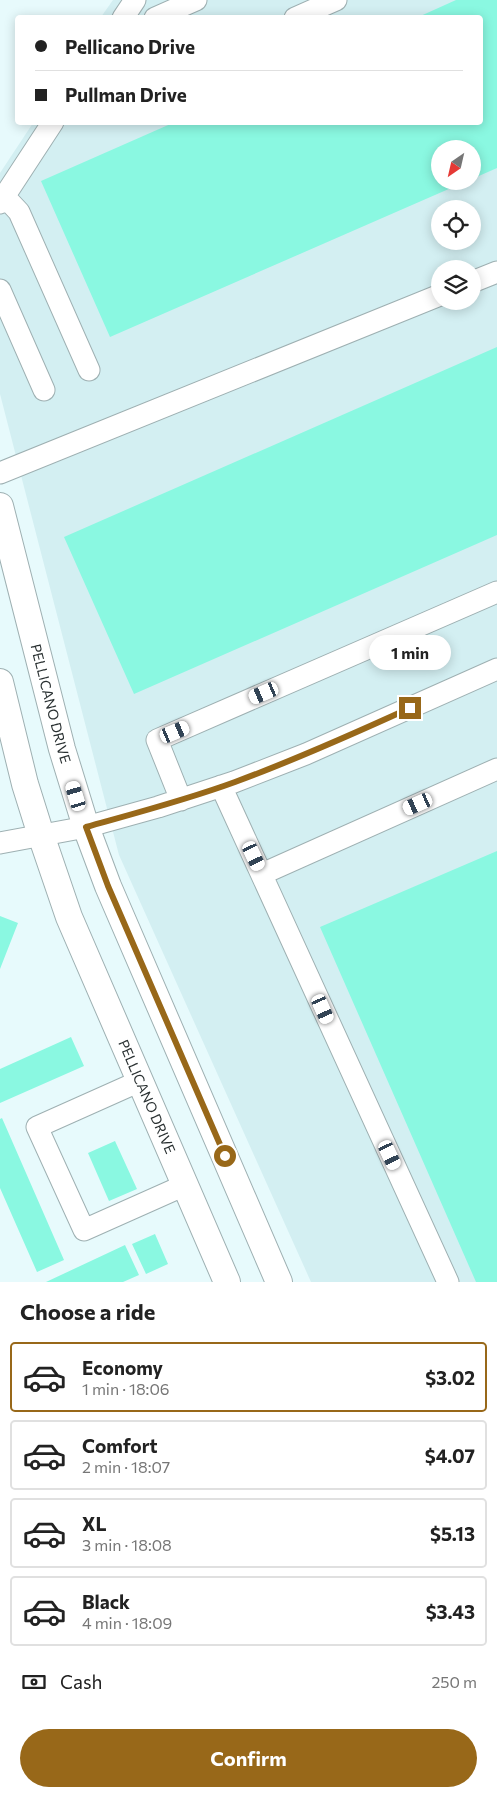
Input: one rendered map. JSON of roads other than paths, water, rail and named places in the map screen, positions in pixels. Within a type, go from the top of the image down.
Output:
[{"type":"main road","name":"PELLICANO DRIVE","points":[[0,506],[62,749],[86,827],[108,886],[279,1282]]},
{"type":"main road","name":"PELLICANO DRIVE","points":[[0,682],[25,784],[69,916],[228,1282]]},
{"type":"street","points":[[125,15],[135,0]]},
{"type":"street","points":[[162,15],[196,0]]},
{"type":"street","points":[[302,15],[335,0]]},
{"type":"street","points":[[51,125],[2,200],[19,212],[89,370]]},
{"type":"street","points":[[481,278],[497,272]]},
{"type":"street","points":[[0,290],[44,390]]},
{"type":"street","points":[[0,472],[431,299]]},
{"type":"street","points":[[181,800],[157,740],[497,592]]},
{"type":"street","points":[[0,843],[86,827],[181,800],[221,786],[306,754],[497,669]]},
{"type":"street","points":[[262,874],[497,769]]},
{"type":"street","points":[[221,786],[448,1282]]},
{"type":"street","points":[[140,1081],[37,1127],[84,1230],[185,1185]]}]
